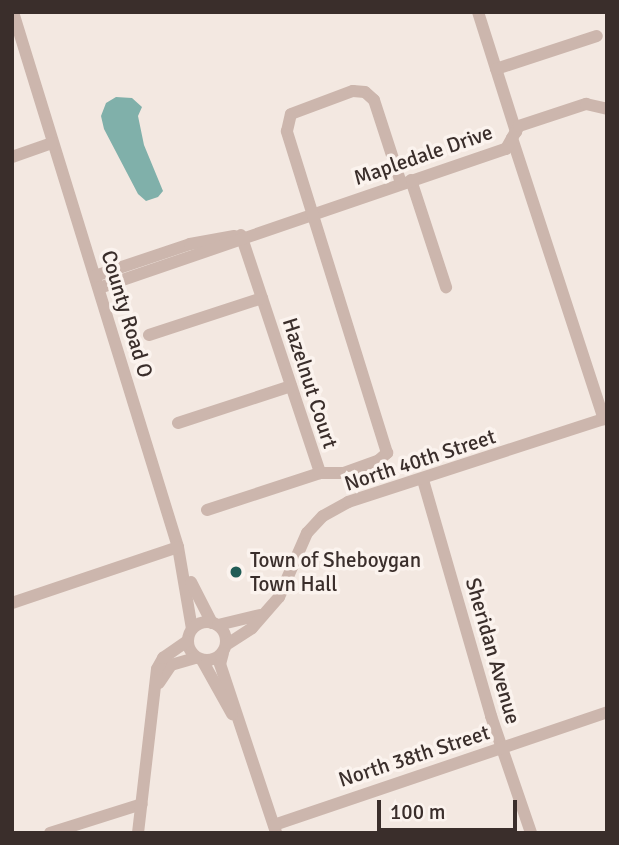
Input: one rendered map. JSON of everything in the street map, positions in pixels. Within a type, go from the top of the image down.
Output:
[{"type":"street","name":"County Road O","points":[[13,12],[185,569],[190,635]]},
{"type":"street","points":[[478,12],[514,135],[605,419]]},
{"type":"street","points":[[496,69],[597,36]]},
{"type":"street","points":[[314,212],[287,120],[295,110],[353,91],[365,92],[374,100],[446,287]]},
{"type":"street","name":"Mapledale Drive","points":[[97,282],[208,252],[241,235],[506,149],[519,126],[586,104],[607,109]]},
{"type":"street","points":[[12,156],[52,143]]},
{"type":"street","name":"Hazelnut Court","points":[[241,235],[320,473],[344,473],[379,460],[387,448],[314,212]]},
{"type":"street","points":[[149,335],[262,298]]},
{"type":"street","points":[[178,423],[291,386]]},
{"type":"street","name":"North 40th Street","points":[[156,690],[171,665],[199,659],[224,649],[252,628],[279,597],[307,533],[323,516],[348,502],[423,480],[605,419]]},
{"type":"street","points":[[207,510],[320,473]]},
{"type":"street","name":"Sheridan Avenue","points":[[423,480],[501,748],[531,833]]},
{"type":"street","points":[[12,603],[178,547]]},
{"type":"street","points":[[185,569],[215,624],[224,649],[220,664],[275,829]]},
{"type":"street","points":[[138,833],[160,660],[190,635],[215,624],[245,622],[266,611]]},
{"type":"street","points":[[190,635],[199,659],[239,726]]},
{"type":"street","name":"North 38th Street","points":[[275,829],[607,712]]},
{"type":"street","points":[[50,833],[142,804]]},
{"type":"water","points":[[116,97],[132,98],[142,107],[138,116],[144,145],[163,191],[158,197],[146,201],[138,194],[104,129],[101,116],[106,103]]},
{"type":"place","name":"Town of Sheboygan Town Hall","points":[[236,572]]}]
